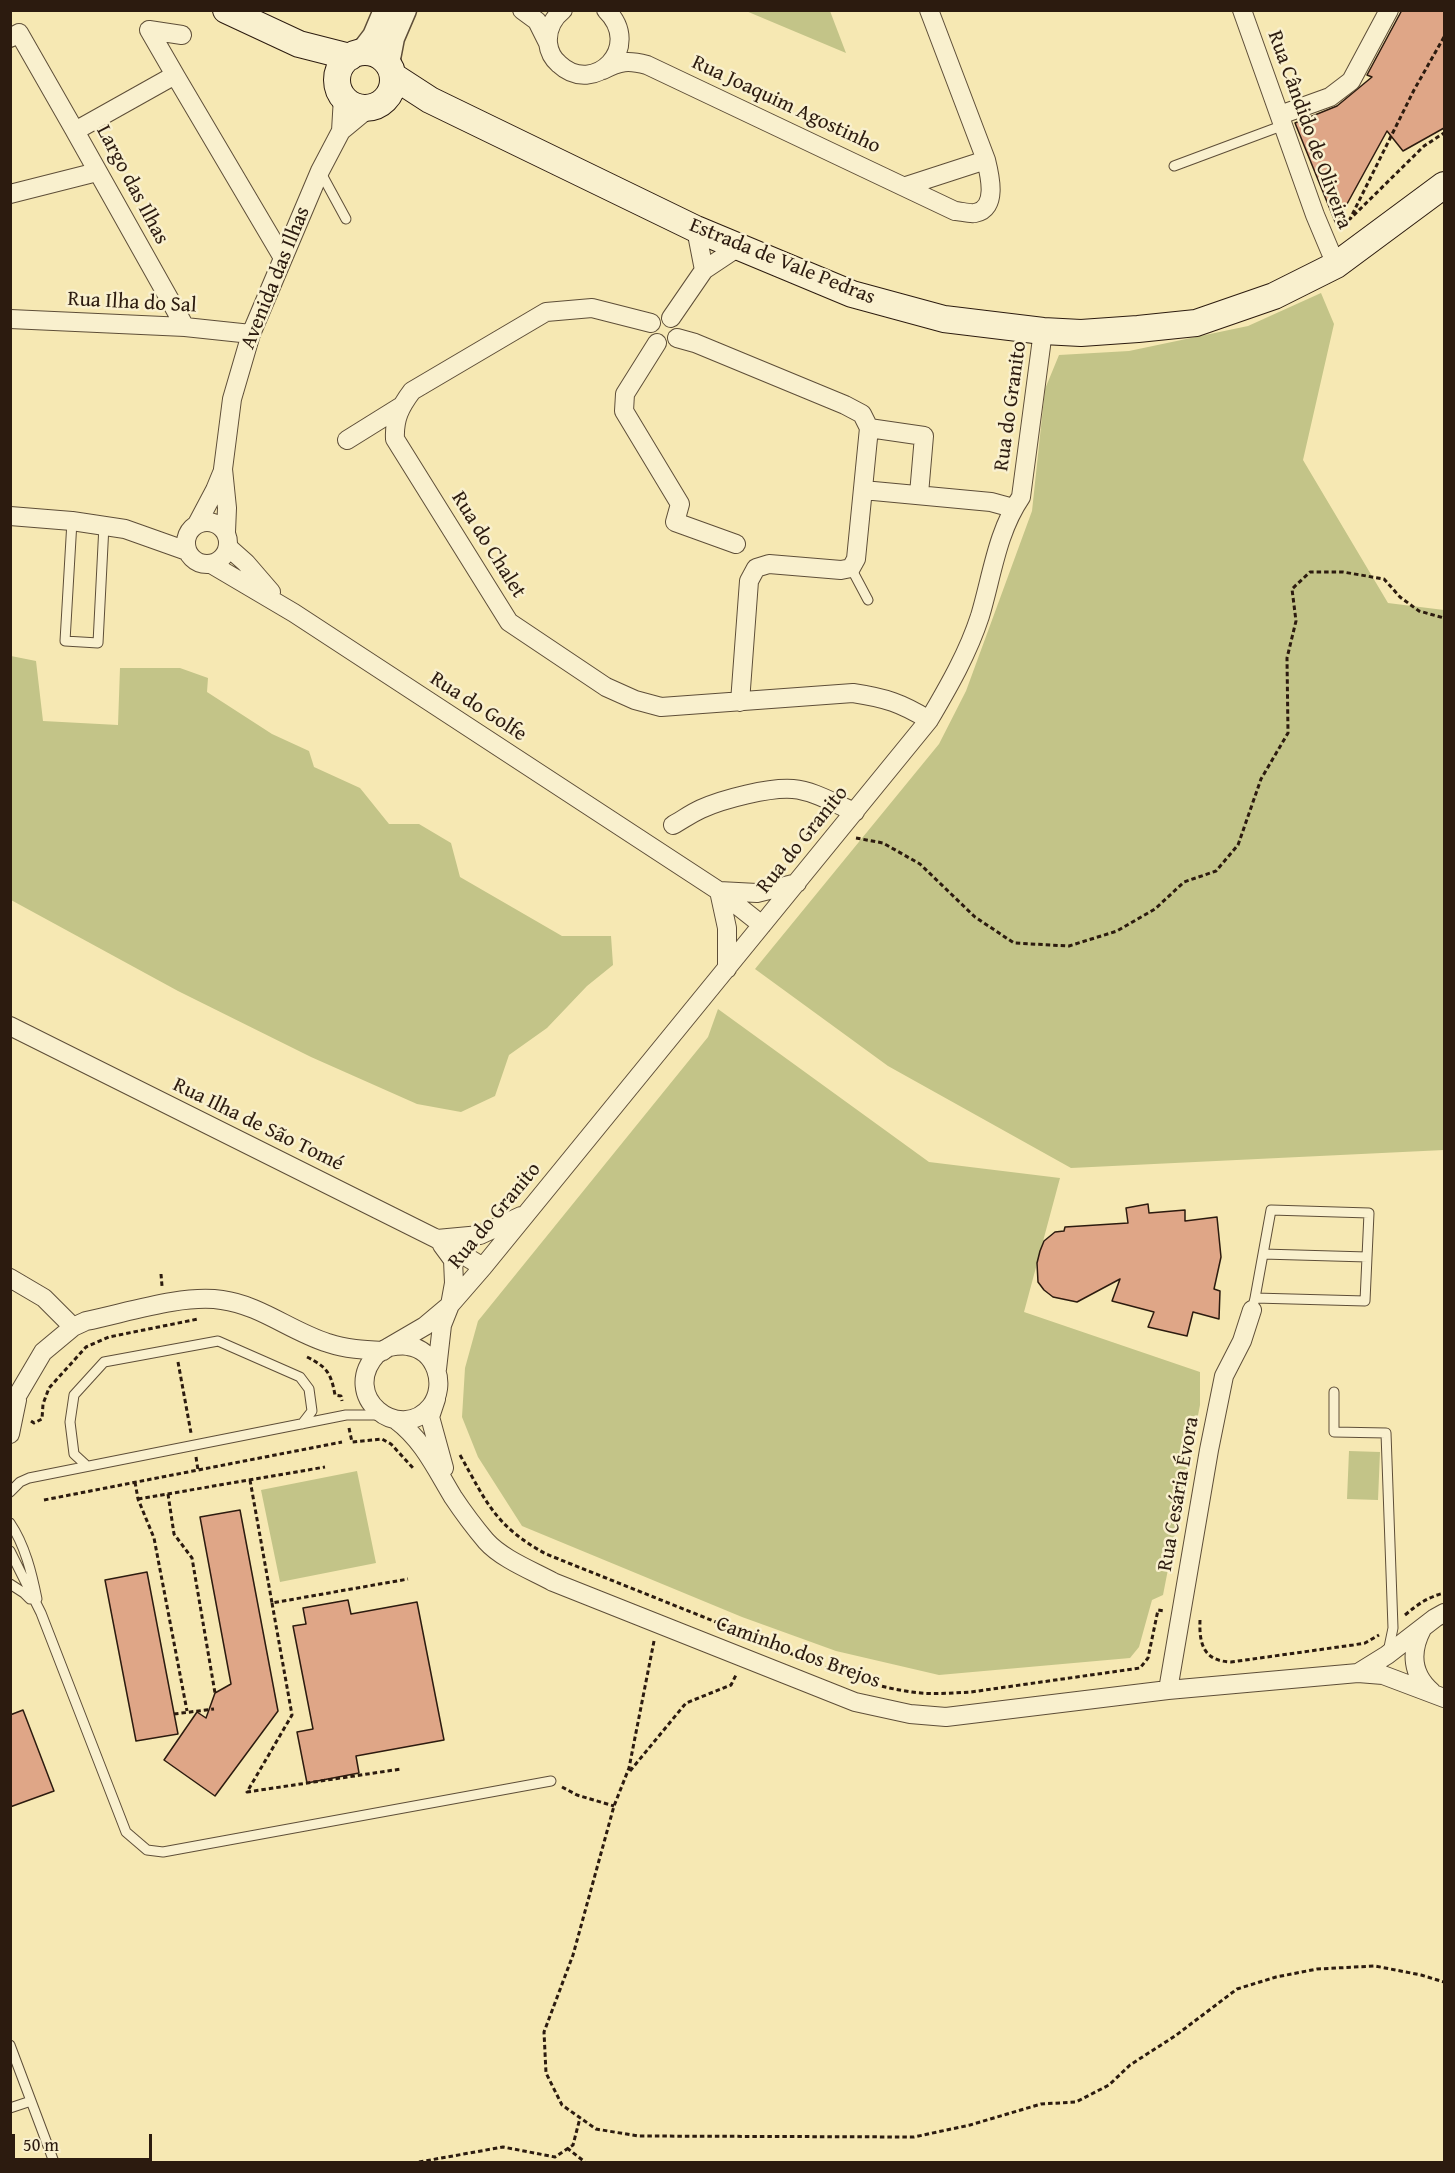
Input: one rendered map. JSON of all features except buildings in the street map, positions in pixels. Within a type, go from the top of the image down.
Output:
[{"type":"main road","points":[[226,10],[299,44],[324,64],[340,89],[355,106],[377,104],[389,94],[390,70],[376,55],[355,55],[299,44]]},
{"type":"main road","points":[[340,89],[339,72],[343,63],[355,55]]},
{"type":"main road","name":"Estrada de Vale Pedras","points":[[390,70],[430,100],[696,229],[852,294],[944,319],[1043,331],[1092,332],[1196,322],[1274,296],[1336,265],[1444,185]]},
{"type":"main road","name":"Estrada de Vale Pedras","points":[[377,104],[430,100]]},
{"type":"street","points":[[355,55],[374,36],[385,10]]},
{"type":"street","points":[[390,70],[393,38],[405,10]]},
{"type":"street","name":"Rua Joaquim Agostinho","points":[[522,10],[537,21],[556,62],[566,70],[577,74],[591,74],[618,62],[647,65],[955,211],[974,213],[985,208],[991,196],[987,160],[929,10]]},
{"type":"street","points":[[528,10],[547,12],[554,10]]},
{"type":"street","points":[[548,43],[549,31],[554,19],[563,10]]},
{"type":"street","name":"Rua Cândido de Oliveira","points":[[1242,10],[1315,214],[1336,265]]},
{"type":"street","points":[[1282,120],[1330,97],[1351,81],[1389,10]]},
{"type":"street","name":"Rua Joaquim Agostinho","points":[[603,70],[618,52],[621,38],[614,17]]},
{"type":"street","name":"Rua Joaquim Agostinho","points":[[614,17],[629,46],[647,65]]},
{"type":"street","points":[[182,35],[149,30],[283,258]]},
{"type":"street","points":[[10,38],[20,33],[75,131]]},
{"type":"street","name":"Largo das Ilhas","points":[[175,75],[75,131],[185,327]]},
{"type":"street","points":[[340,89],[341,131]]},
{"type":"street","name":"Avenida das Ilhas","points":[[227,540],[223,469],[232,399],[251,334],[320,171],[341,131],[377,104]]},
{"type":"street","points":[[906,186],[987,160]]},
{"type":"street","points":[[10,194],[97,172]]},
{"type":"street","points":[[696,229],[704,270]]},
{"type":"street","points":[[671,318],[704,270],[740,246]]},
{"type":"street","points":[[348,440],[400,407],[412,391],[546,312],[592,308],[651,323]]},
{"type":"street","points":[[660,316],[671,318],[678,327],[677,338],[668,344],[657,343],[650,334],[651,323],[660,316]]},
{"type":"street","name":"Rua Ilha do Sal","points":[[10,319],[185,327],[251,334]]},
{"type":"street","name":"Rua do Granito","points":[[386,1349],[424,1326],[450,1305],[483,1267],[929,720],[963,659],[980,617],[1002,537],[1013,508],[1021,497],[1043,331]]},
{"type":"street","points":[[677,338],[705,347],[845,405],[865,421],[924,436],[919,494]]},
{"type":"street","points":[[657,343],[626,394],[624,411],[680,504],[675,522],[736,544]]},
{"type":"street","name":"Rua do Chalet","points":[[400,407],[394,424],[395,439],[509,622],[606,687],[635,700],[661,707],[854,693],[879,697],[904,705],[929,720]]},
{"type":"street","points":[[740,702],[747,595],[749,581],[756,568],[769,564],[841,570],[851,568],[856,559],[863,490],[865,421]]},
{"type":"street","name":"Avenida das Ilhas","points":[[193,528],[215,490],[223,469]]},
{"type":"street","points":[[863,490],[991,502],[1013,508]]},
{"type":"street","name":"Rua do Golfe","points":[[10,516],[72,520],[125,529],[188,551],[197,561],[211,564],[294,614],[719,891],[762,925]]},
{"type":"street","points":[[125,529],[193,528],[210,521],[216,523],[263,584],[294,614]]},
{"type":"street","points":[[188,551],[187,537],[193,528]]},
{"type":"street","points":[[211,564],[222,558],[227,540]]},
{"type":"street","points":[[673,825],[699,809],[714,803],[775,789],[794,789],[813,794],[855,812]]},
{"type":"street","points":[[727,969],[727,928],[719,891],[758,893],[797,883]]},
{"type":"street","name":"Rua Ilha de São Tomé","points":[[10,1026],[437,1239],[483,1267]]},
{"type":"street","points":[[437,1239],[480,1235],[528,1212]]},
{"type":"street","points":[[437,1239],[453,1260],[454,1282],[450,1305]]},
{"type":"street","points":[[10,1278],[44,1298],[73,1327]]},
{"type":"street","points":[[10,1434],[14,1407],[43,1352],[73,1327],[86,1322],[196,1298],[223,1300],[245,1305],[327,1343],[356,1350],[386,1349],[407,1345],[420,1350],[430,1358],[437,1369],[439,1384],[436,1397],[424,1413],[408,1420],[389,1417],[373,1407],[366,1395],[364,1382],[366,1372],[372,1359],[386,1349]]},
{"type":"street","name":"Rua Cesária Évora","points":[[1168,1690],[1224,1376],[1242,1341],[1253,1304]]},
{"type":"street","name":"Rua do Granito","points":[[437,1369],[442,1325],[450,1305]]},
{"type":"street","points":[[327,1343],[352,1364],[364,1382]]},
{"type":"street","name":"Caminho dos Brejos","points":[[436,1397],[430,1417],[454,1498]]},
{"type":"street","name":"Caminho dos Brejos","points":[[389,1417],[408,1429],[430,1458],[454,1498],[488,1543],[516,1563],[553,1582],[855,1702],[910,1714],[946,1717],[1168,1690],[1358,1673],[1383,1675],[1440,1696]]},
{"type":"street","points":[[1358,1673],[1444,1614]]},
{"type":"street","points":[[1422,1629],[1413,1653],[1417,1672],[1424,1685],[1440,1696]]},
{"type":"lane","points":[[1174,166],[1282,120]]},
{"type":"lane","points":[[320,171],[346,219]]},
{"type":"lane","points":[[72,520],[65,641],[98,643],[104,525]]},
{"type":"lane","points":[[851,568],[868,600]]},
{"type":"lane","points":[[1271,1210],[1369,1213],[1367,1257],[1365,1301],[1253,1304],[1271,1210]]},
{"type":"lane","points":[[1263,1254],[1367,1257]]},
{"type":"lane","points":[[87,1466],[74,1454],[70,1422],[74,1395],[104,1362],[218,1341],[300,1377],[309,1389],[312,1411],[302,1424]]},
{"type":"lane","points":[[1334,1392],[1334,1432],[1386,1433],[1392,1628],[1387,1654]]},
{"type":"lane","points":[[10,1492],[20,1482],[29,1478],[87,1466],[346,1415],[389,1417]]},
{"type":"lane","points":[[10,1523],[26,1556],[41,1613]]},
{"type":"lane","points":[[10,1551],[41,1613],[126,1832],[147,1850],[163,1852],[180,1850],[248,1835],[551,1781]]},
{"type":"lane","points":[[10,1584],[24,1593],[41,1613]]},
{"type":"lane","points":[[10,2045],[54,2163]]},
{"type":"lane","points":[[10,2108],[31,2101]]},
{"type":"path","points":[[1444,37],[1414,90],[1350,219],[1424,146],[1444,133]]},
{"type":"path","points":[[837,834],[883,843],[920,864],[975,917],[1014,943],[1069,946],[1117,931],[1155,909],[1184,882],[1216,871],[1238,845],[1261,779],[1288,733],[1287,658],[1296,621],[1292,589],[1310,572],[1343,572],[1384,579],[1400,597],[1419,611],[1444,618]]},
{"type":"path","points":[[160,1274],[164,1305],[171,1325]]},
{"type":"path","points":[[14,1407],[34,1423],[42,1419],[43,1404],[49,1388],[86,1347],[109,1337],[201,1318]]},
{"type":"path","points":[[175,1349],[198,1470]]},
{"type":"path","points":[[299,1353],[323,1366],[331,1376],[334,1395],[341,1396],[352,1442],[382,1439],[391,1444],[416,1470]]},
{"type":"path","points":[[44,1500],[342,1442]]},
{"type":"path","points":[[457,1449],[475,1484],[497,1518],[528,1544],[557,1558],[806,1659],[861,1680],[913,1692],[945,1694],[1140,1668],[1148,1658],[1158,1610],[1200,1616],[1200,1641],[1205,1650],[1213,1658],[1231,1662],[1365,1643],[1392,1628],[1422,1601],[1444,1593]]},
{"type":"path","points":[[138,1499],[325,1467]]},
{"type":"path","points":[[250,1480],[292,1715],[247,1792],[401,1769]]},
{"type":"path","points":[[135,1482],[138,1499],[154,1538],[187,1711]]},
{"type":"path","points":[[168,1494],[174,1534],[192,1557],[215,1693]]},
{"type":"path","points":[[272,1603],[408,1579]]},
{"type":"path","points":[[658,1624],[627,1774],[614,1806],[573,1955],[544,2032],[546,2073],[562,2105],[596,2129],[638,2136],[914,2137],[970,2125],[1041,2104],[1076,2102],[1109,2085],[1131,2065],[1175,2036],[1237,1989],[1276,1977],[1317,1969],[1375,1966],[1444,1982]]},
{"type":"path","points":[[627,1774],[686,1703],[731,1685],[744,1658]]},
{"type":"path","points":[[174,1714],[214,1709]]},
{"type":"path","points":[[551,1781],[577,1795],[614,1806]]},
{"type":"path","points":[[419,2163],[503,2147],[555,2157],[573,2145],[580,2118]]},
{"type":"path","points":[[567,2148],[585,2163]]},
{"type":"green space","points":[[746,11],[830,11],[846,53]]},
{"type":"green space","points":[[1321,293],[1334,324],[1303,460],[1388,603],[1444,610],[1444,1150],[1071,1168],[888,1066],[755,969],[939,744],[966,691],[1032,511],[1045,389],[1059,355],[1129,351],[1248,326]]},
{"type":"green space","points":[[11,656],[36,661],[43,721],[118,725],[120,668],[180,668],[208,678],[207,692],[272,734],[309,751],[314,767],[360,788],[389,824],[419,824],[451,843],[460,877],[562,936],[611,936],[613,965],[587,986],[547,1028],[509,1055],[495,1096],[461,1112],[417,1104],[311,1057],[178,991],[11,900]]},
{"type":"green space","points":[[718,1009],[929,1162],[1060,1178],[1024,1312],[1200,1372],[1200,1405],[1163,1595],[1152,1600],[1139,1647],[1130,1658],[939,1675],[836,1651],[742,1617],[522,1526],[478,1457],[462,1417],[465,1368],[478,1321],[708,1037]]},
{"type":"green space","points":[[1349,1451],[1380,1452],[1378,1500],[1347,1499]]},
{"type":"green space","points":[[357,1471],[376,1563],[280,1582],[261,1490]]}]
